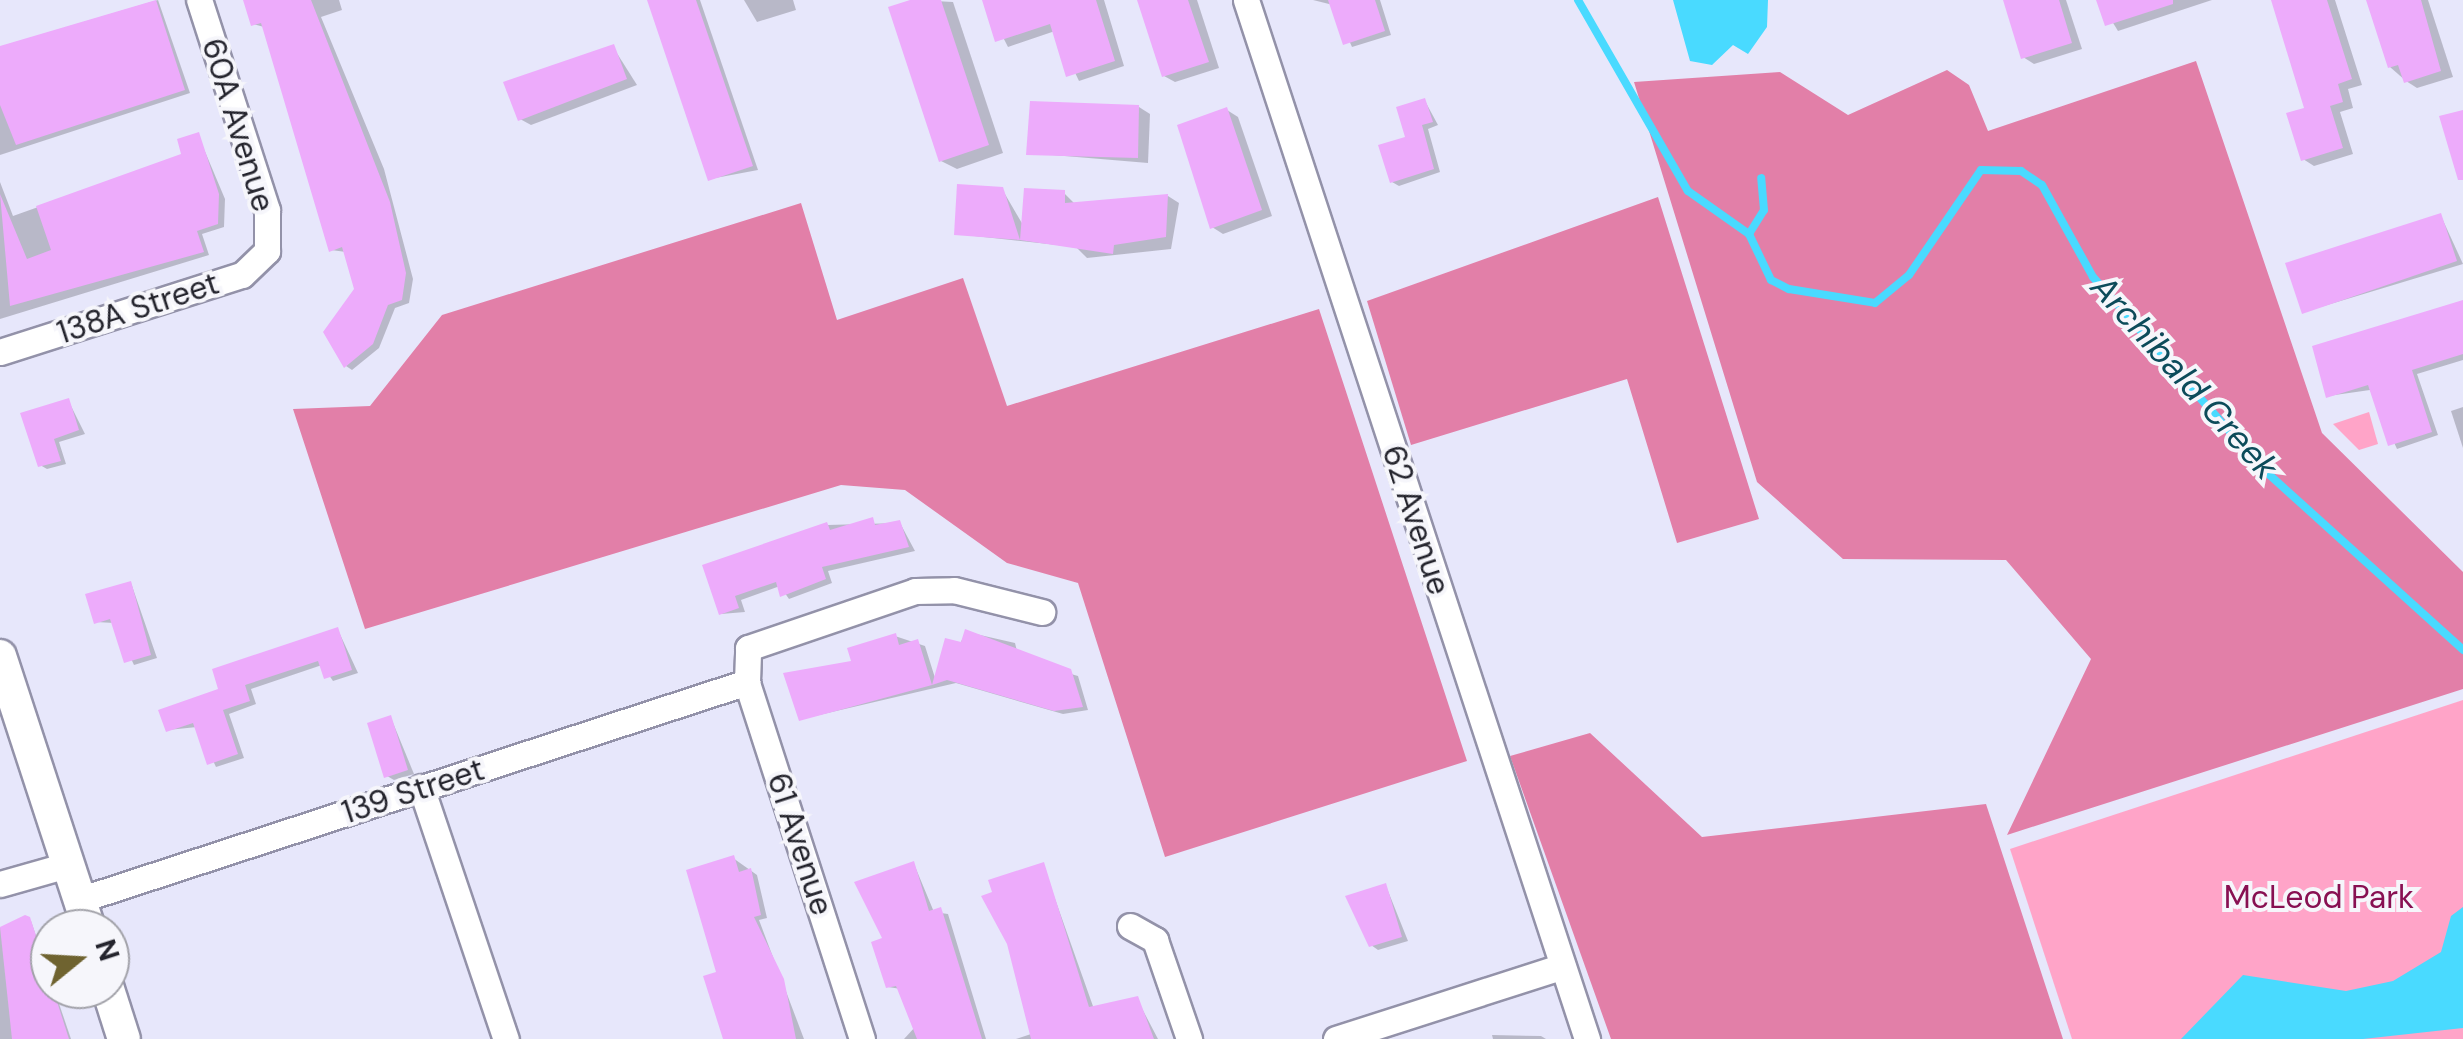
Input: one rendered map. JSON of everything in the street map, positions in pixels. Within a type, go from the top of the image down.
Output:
[{"type":"street","name":"60A Avenue","points":[[199,0],[268,210],[267,251]]},
{"type":"street","name":"62 Avenue","points":[[1246,0],[1586,1039]]},
{"type":"street","name":"138A Street","points":[[0,352],[242,275],[267,251]]},
{"type":"street","name":"61 Avenue","points":[[862,1039],[748,682],[748,648],[916,591],[954,590],[1042,612]]},
{"type":"street","points":[[0,656],[82,909]]},
{"type":"street","name":"139 Street","points":[[100,909],[421,787],[748,682]]},
{"type":"street","points":[[421,787],[506,1039]]},
{"type":"street","points":[[0,884],[68,865]]},
{"type":"street","points":[[1130,926],[1155,940],[1189,1039]]},
{"type":"street","points":[[1336,1039],[1563,966]]},
{"type":"street","points":[[114,1009],[124,1039]]},
{"type":"green space","points":[[2369,412],[2378,444],[2359,450],[2333,424]]},
{"type":"green space","name":"McLeod Park","points":[[2463,700],[2463,1039],[2072,1039],[2010,849]]},
{"type":"shaded area","points":[[2196,61],[2322,433],[2463,572],[2463,689],[2007,835],[2091,659],[2006,560],[1843,559],[1757,482],[1634,82],[1780,72],[1848,115],[1947,70],[1969,85],[1988,131]]},
{"type":"shaded area","points":[[1658,197],[1759,519],[1677,543],[1627,379],[1411,445],[1367,301]]},
{"type":"shaded area","points":[[801,203],[837,320],[963,278],[1007,406],[1319,309],[1467,761],[1165,857],[1078,583],[1007,563],[905,490],[841,485],[365,629],[293,409],[370,406],[442,315]]},
{"type":"shaded area","points":[[1590,733],[1702,837],[1986,804],[2063,1039],[1611,1039],[1510,756]]},
{"type":"water","points":[[1673,0],[1768,0],[1767,27],[1748,54],[1733,45],[1712,65],[1690,61]]},
{"type":"water","points":[[2463,907],[2463,1028],[2363,1039],[2181,1039],[2243,975],[2346,991],[2393,981],[2441,952],[2451,916]]},
{"type":"building","points":[[156,0],[185,90],[16,145],[0,105],[0,46]]},
{"type":"building","points":[[243,0],[311,0],[390,202],[406,273],[402,300],[388,305],[373,344],[344,368],[323,332],[354,289],[342,247],[329,252],[261,23],[251,26]]},
{"type":"building","points":[[647,0],[696,0],[753,166],[708,181]]},
{"type":"building","points":[[910,0],[941,0],[989,145],[939,162],[888,7]]},
{"type":"building","points":[[982,0],[1096,0],[1115,61],[1066,77],[1050,24],[995,42]]},
{"type":"building","points":[[1137,0],[1188,0],[1209,62],[1162,77]]},
{"type":"building","points":[[1328,0],[1375,0],[1385,31],[1343,45]]},
{"type":"building","points":[[2003,0],[2059,0],[2072,43],[2021,59]]},
{"type":"building","points":[[2096,0],[2173,0],[2173,4],[2105,26]]},
{"type":"building","points":[[2271,0],[2327,0],[2352,79],[2338,84],[2343,102],[2330,106],[2343,148],[2301,161],[2286,113],[2304,108]]},
{"type":"building","points":[[2366,0],[2421,0],[2441,71],[2404,83],[2398,65],[2388,68]]},
{"type":"building","points":[[614,44],[627,79],[518,121],[503,82]]},
{"type":"building","points":[[1425,98],[1433,122],[1422,125],[1434,169],[1390,183],[1378,145],[1405,137],[1396,107]]},
{"type":"building","points":[[1030,101],[1139,105],[1138,158],[1026,155]]},
{"type":"building","points":[[1227,107],[1262,210],[1210,229],[1177,125]]},
{"type":"building","points":[[2463,110],[2463,180],[2458,180],[2439,116]]},
{"type":"building","points":[[199,132],[219,194],[218,224],[197,231],[204,252],[10,306],[0,194],[27,259],[51,250],[36,206],[181,154],[177,139]]},
{"type":"building","points":[[957,184],[1003,187],[1020,240],[954,235]]},
{"type":"building","points":[[1024,188],[1065,190],[1065,203],[1168,194],[1166,237],[1114,245],[1113,254],[1020,240]]},
{"type":"building","points":[[2441,213],[2457,261],[2302,314],[2285,263]]},
{"type":"building","points":[[2463,300],[2463,354],[2412,370],[2432,432],[2388,446],[2368,385],[2326,398],[2312,346]]},
{"type":"building","points":[[69,398],[79,430],[54,439],[61,461],[38,467],[20,413]]},
{"type":"building","points":[[873,517],[875,525],[900,520],[909,547],[822,567],[826,579],[780,597],[776,582],[735,596],[739,608],[719,615],[702,565],[827,522],[830,530]]},
{"type":"building","points":[[131,581],[151,655],[124,663],[110,619],[94,624],[85,594]]},
{"type":"building","points":[[338,627],[352,670],[324,679],[318,661],[245,685],[250,701],[223,710],[238,754],[207,765],[193,723],[166,732],[158,710],[218,689],[212,669]]},
{"type":"building","points":[[965,629],[1071,669],[1083,707],[1054,711],[947,680],[932,685],[945,638],[961,642]]},
{"type":"building","points":[[896,633],[899,645],[918,639],[932,685],[799,721],[783,673],[851,661],[847,648]]},
{"type":"building","points":[[391,715],[408,770],[384,778],[367,723]]},
{"type":"building","points":[[734,855],[739,872],[751,868],[761,915],[754,917],[784,979],[796,1039],[723,1039],[703,976],[716,972],[686,870]]},
{"type":"building","points":[[914,861],[929,911],[941,907],[982,1039],[917,1039],[896,986],[886,988],[871,942],[882,938],[854,882]]},
{"type":"building","points":[[1044,862],[1089,1007],[1138,996],[1154,1039],[1031,1039],[1007,944],[981,896],[992,892],[988,880]]},
{"type":"building","points":[[1386,883],[1402,937],[1369,947],[1345,896]]},
{"type":"building","points":[[25,915],[30,917],[30,1009],[59,1009],[69,1039],[12,1039],[0,927]]},
{"type":"waterway","name":"Archibald Creek","points":[[1578,0],[1688,191],[1749,234],[1771,280],[1789,289],[1875,303],[1909,275],[1981,170],[2021,171],[2042,185],[2093,277],[2263,469],[2463,650]]},
{"type":"waterway","points":[[1749,234],[1764,210],[1761,178]]}]
